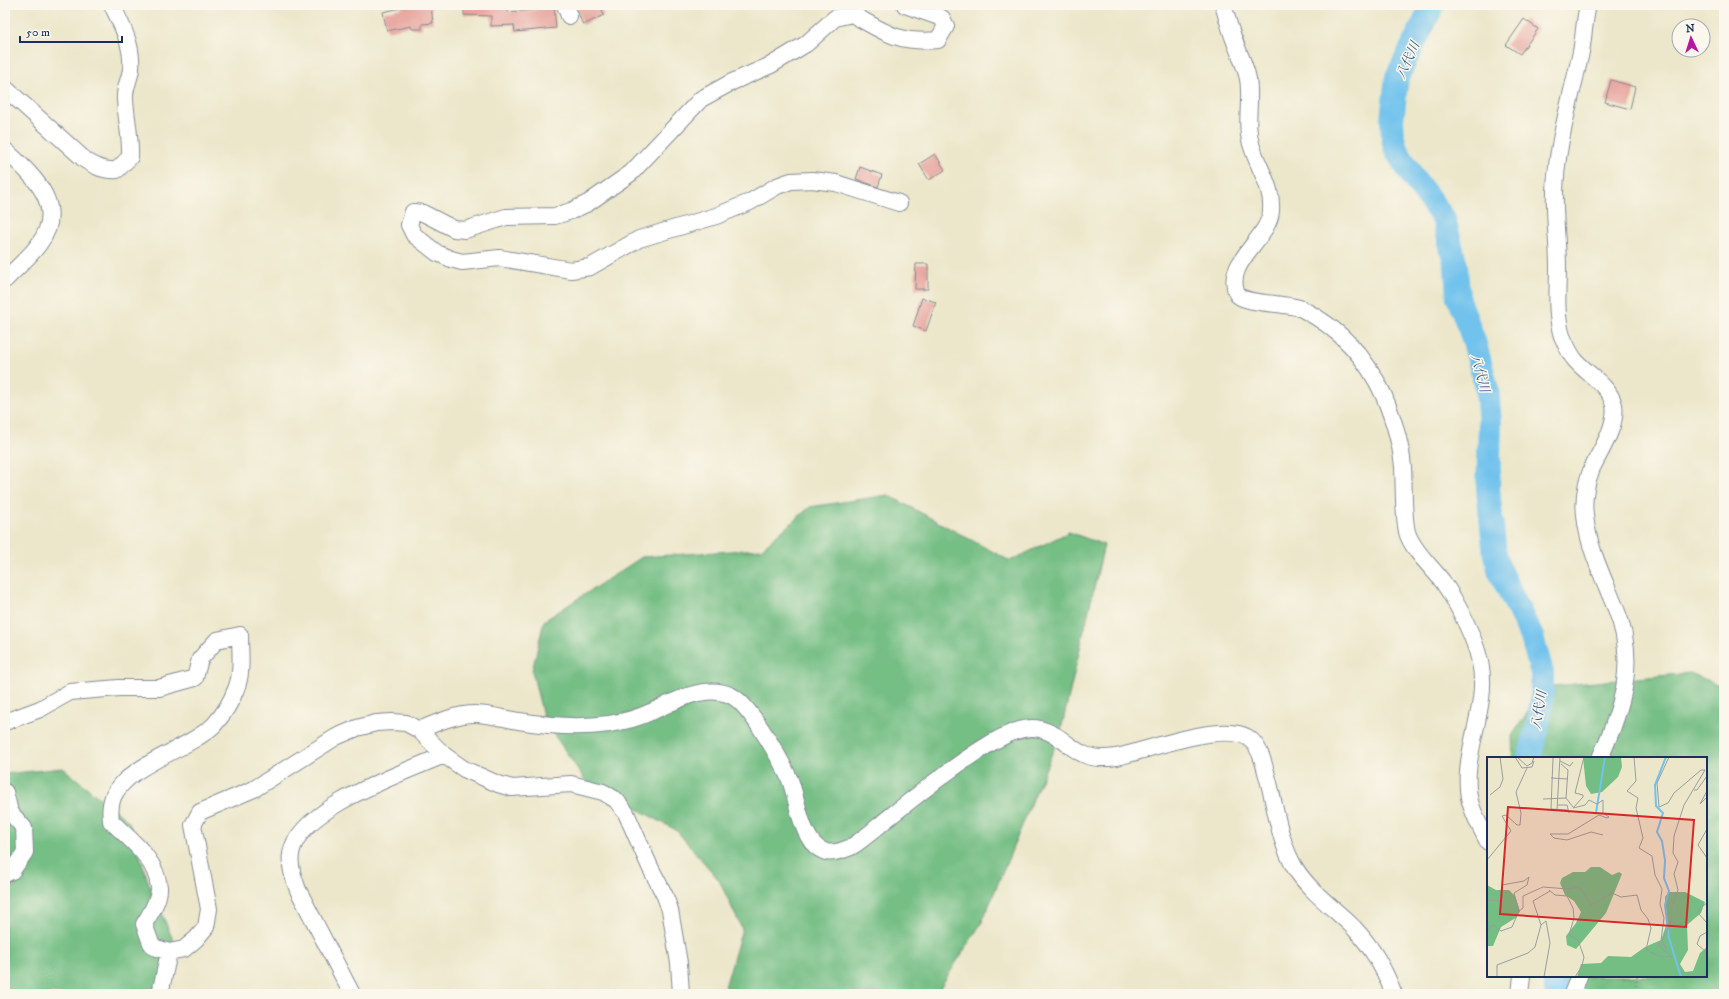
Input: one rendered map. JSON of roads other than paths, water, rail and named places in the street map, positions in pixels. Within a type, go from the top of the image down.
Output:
[{"type":"street","points":[[5,88],[85,160],[96,167],[117,170],[130,157],[125,98],[132,57],[130,46],[112,5]]},
{"type":"street","points":[[899,203],[836,183],[812,180],[791,181],[777,186],[750,202],[716,216],[639,239],[590,267],[571,270],[500,258],[462,262],[451,259],[437,253],[414,235],[409,225],[413,212],[423,213],[454,229],[465,230],[506,217],[555,216],[571,211],[588,203],[631,173],[702,99],[732,82],[770,65],[800,48],[835,18],[852,14],[891,37],[921,42],[938,40],[946,26],[942,18],[905,5]]},
{"type":"street","points":[[1223,5],[1248,77],[1250,102],[1248,128],[1251,146],[1267,180],[1272,200],[1270,218],[1262,234],[1244,254],[1235,277],[1237,293],[1240,297],[1258,302],[1281,303],[1300,308],[1327,324],[1353,346],[1366,363],[1384,395],[1393,419],[1403,463],[1407,533],[1444,584],[1473,638],[1481,663],[1482,689],[1468,776],[1469,797],[1487,840]]},
{"type":"street","points":[[1588,5],[1585,16],[1581,50],[1559,152],[1554,194],[1558,268],[1558,320],[1563,337],[1574,359],[1605,390],[1614,405],[1614,417],[1606,440],[1592,469],[1585,488],[1585,514],[1589,538],[1605,586],[1622,623],[1627,662],[1624,695],[1616,723],[1600,757]]},
{"type":"street","points":[[5,150],[33,176],[42,188],[48,204],[50,222],[47,232],[38,245],[5,280]]},
{"type":"street","points":[[5,722],[40,709],[70,692],[119,688],[159,688],[195,678],[200,659],[217,640],[240,635],[240,676],[236,690],[226,710],[213,726],[193,740],[156,760],[130,777],[119,787],[113,798],[110,809],[111,821],[149,858],[159,887],[153,909],[144,924],[154,947],[169,952],[184,949],[196,939],[206,927],[209,909],[193,825],[200,812],[254,789],[320,746],[357,728],[376,723],[406,723],[420,730],[444,755],[464,769],[498,784],[512,788],[571,784],[603,792],[616,800],[626,813],[650,867],[665,896],[670,910],[679,963],[681,994]]},
{"type":"street","points":[[420,730],[442,720],[474,714],[541,725],[582,726],[608,724],[635,718],[691,695],[720,692],[733,696],[746,706],[791,782],[801,822],[813,842],[823,851],[830,853],[852,846],[932,784],[991,744],[1016,731],[1038,728],[1056,736],[1078,753],[1092,757],[1110,758],[1135,754],[1162,743],[1205,734],[1230,732],[1249,737],[1255,743],[1263,760],[1283,841],[1295,868],[1311,888],[1354,929],[1371,948],[1384,970],[1394,994]]},
{"type":"street","points":[[352,994],[298,890],[291,864],[291,854],[295,843],[312,821],[340,802],[375,784],[444,755]]},
{"type":"street","points":[[5,792],[10,812],[24,828],[25,852],[12,871],[5,874]]},
{"type":"street","points":[[160,994],[169,952]]},
{"type":"street","points":[[1520,994],[1522,977]]},
{"type":"street","points":[[1572,994],[1579,977]]},
{"type":"waterway","name":"八代川","points":[[1433,5],[1397,77],[1392,120],[1393,138],[1396,150],[1415,180],[1444,219],[1456,266],[1458,297],[1474,341],[1487,389],[1490,423],[1488,489],[1495,555],[1500,572],[1532,637],[1542,673],[1542,699],[1537,730],[1529,757]]},
{"type":"waterway","name":"八代川","points":[[1556,977],[1557,994]]}]
